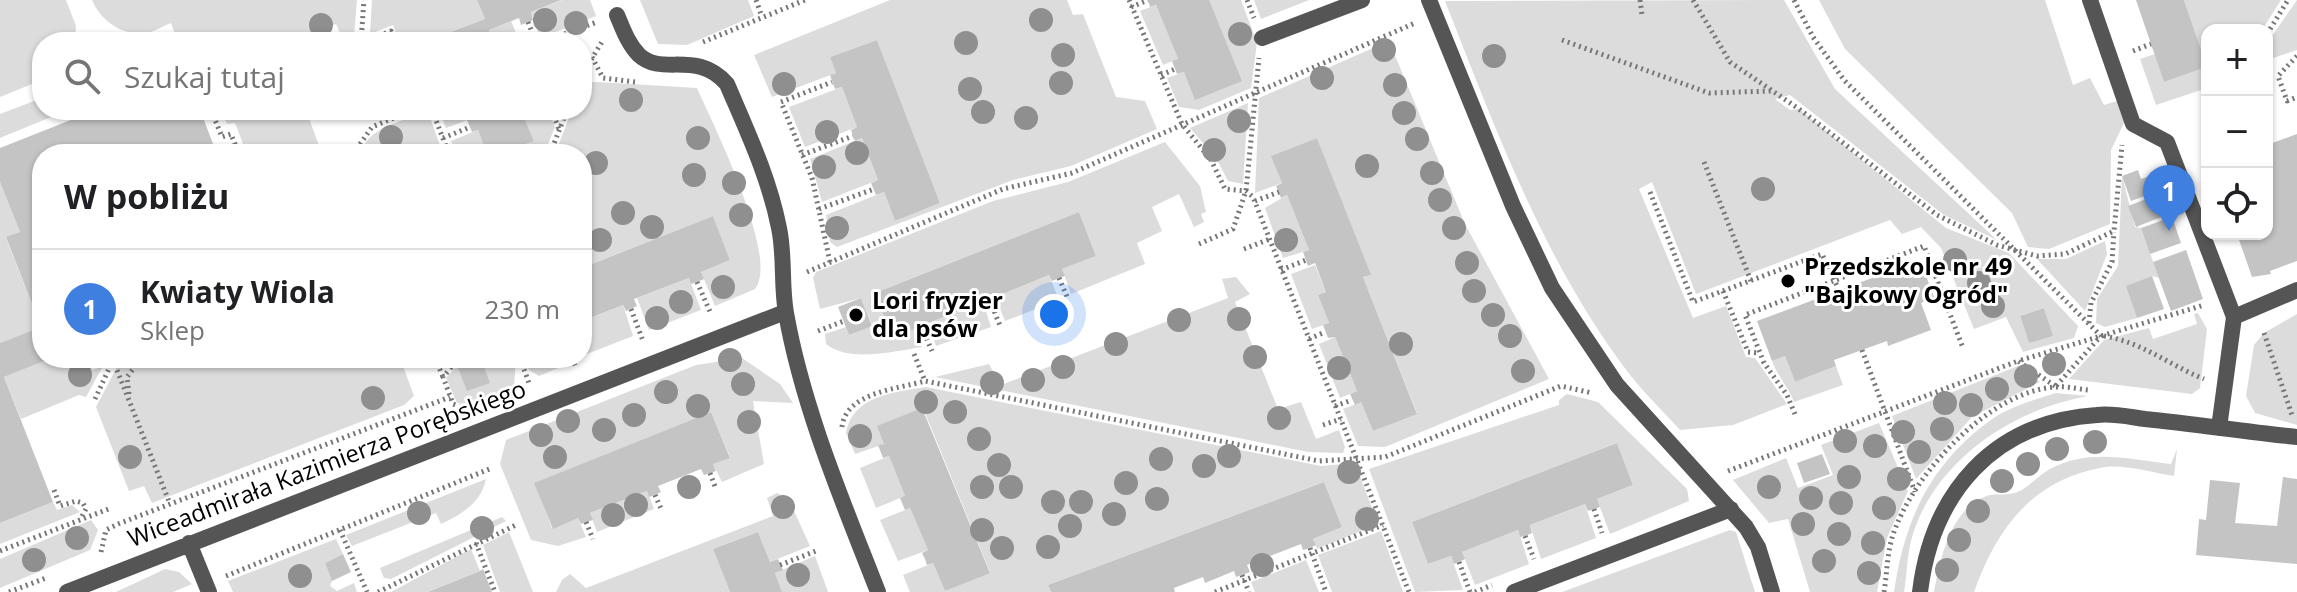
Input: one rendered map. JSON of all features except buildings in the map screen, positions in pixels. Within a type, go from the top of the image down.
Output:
[{"type":"street","points":[[1262,38],[1362,0]]},
{"type":"street","points":[[2090,0],[2133,124],[2167,142],[2234,317],[2219,428]]},
{"type":"street","points":[[1432,7],[1513,206],[1552,288],[1617,385],[1731,509],[1758,547],[1772,592]]},
{"type":"street","points":[[617,15],[630,45],[642,58],[659,63],[702,65],[717,72],[727,84],[767,179],[780,230],[785,312],[828,463],[878,592]]},
{"type":"street","points":[[2234,317],[2297,290]]},
{"type":"street","name":"Wiceadmirała Kazimierza Porębskiego","points":[[67,592],[785,312]]},
{"type":"street","points":[[1920,592],[1924,562],[1937,522],[1957,486],[1997,447],[2041,425],[2097,414],[2297,437]]},
{"type":"street","points":[[1507,587],[1731,509]]},
{"type":"street","points":[[189,543],[209,592]]},
{"type":"path","points":[[362,32],[364,0]]},
{"type":"path","points":[[756,0],[762,17]]},
{"type":"path","points":[[695,46],[805,0]]},
{"type":"path","points":[[1148,0],[1130,3],[1182,124],[1211,160],[1225,189],[1246,191],[1255,201],[1409,592]]},
{"type":"path","points":[[1640,0],[1642,15]]},
{"type":"path","points":[[1693,0],[1730,62],[1937,215],[2017,251],[2037,256],[2065,254],[2114,231]]},
{"type":"path","points":[[1794,0],[1813,37],[1844,80],[2101,336],[2134,341],[2173,366],[2205,380]]},
{"type":"path","points":[[2273,24],[2288,0]]},
{"type":"path","points":[[784,281],[1003,189],[1072,173],[1256,93],[1432,7]]},
{"type":"path","points":[[568,32],[617,15]]},
{"type":"path","points":[[592,58],[617,15]]},
{"type":"path","points":[[528,22],[534,32]]},
{"type":"path","points":[[1199,244],[1233,229],[1246,191],[1262,38]]},
{"type":"path","points":[[1562,40],[1709,93],[1773,91]]},
{"type":"path","points":[[2130,52],[2151,44]]},
{"type":"path","points":[[2297,56],[2278,76],[2287,101],[2297,97]]},
{"type":"path","points":[[1161,75],[1175,69]]},
{"type":"path","points":[[830,262],[819,209],[781,102],[832,82]]},
{"type":"path","points":[[215,120],[222,137],[231,134],[235,144]]},
{"type":"path","points":[[360,144],[372,127],[389,120]]},
{"type":"path","points":[[436,120],[445,144]]},
{"type":"path","points":[[555,120],[559,130]]},
{"type":"path","points":[[554,144],[563,120]]},
{"type":"path","points":[[2089,323],[2091,303],[2112,262],[2123,142],[2133,124]]},
{"type":"path","points":[[443,138],[470,127]]},
{"type":"path","points":[[802,155],[853,136]]},
{"type":"path","points":[[1704,162],[1751,281]]},
{"type":"path","points":[[819,209],[874,189]]},
{"type":"path","points":[[1255,201],[1279,192]]},
{"type":"path","points":[[1650,192],[1693,302],[1822,254],[1839,290]]},
{"type":"path","points":[[1244,249],[1270,239]]},
{"type":"path","points":[[1795,414],[1760,353],[1745,315],[1924,246],[1963,348]]},
{"type":"path","points":[[1281,270],[1306,260]]},
{"type":"path","points":[[1059,278],[1068,299]]},
{"type":"path","points":[[697,282],[711,314]]},
{"type":"path","points":[[1723,291],[1748,352],[1760,353]]},
{"type":"path","points":[[1704,480],[2018,361],[2206,304],[2208,316]]},
{"type":"path","points":[[992,306],[1001,328]]},
{"type":"path","points":[[631,309],[643,341]]},
{"type":"path","points":[[698,319],[723,309]]},
{"type":"path","points":[[818,331],[844,321]]},
{"type":"path","points":[[1309,339],[1325,332]]},
{"type":"path","points":[[924,333],[932,351]]},
{"type":"path","points":[[2264,333],[2297,430]]},
{"type":"path","points":[[630,347],[657,336]]},
{"type":"path","points":[[2056,387],[2101,336]]},
{"type":"path","points":[[1862,350],[1882,412],[1915,493]]},
{"type":"path","points":[[914,354],[925,381]]},
{"type":"path","points":[[2018,361],[2056,387],[2103,392]]},
{"type":"path","points":[[2204,390],[2206,365]]},
{"type":"path","points":[[95,399],[111,368]]},
{"type":"path","points":[[119,368],[170,504]]},
{"type":"path","points":[[130,403],[127,377],[134,368]]},
{"type":"path","points":[[439,368],[453,404],[470,411],[482,406]]},
{"type":"path","points":[[443,377],[451,368]]},
{"type":"path","points":[[524,368],[530,386]]},
{"type":"path","points":[[565,373],[576,368]]},
{"type":"path","points":[[844,438],[843,418],[848,408],[859,400],[925,381],[1319,461],[1385,457],[1561,386],[1596,394]]},
{"type":"path","points":[[518,391],[542,382]]},
{"type":"path","points":[[92,561],[103,550],[106,530],[450,397]]},
{"type":"path","points":[[1335,406],[1352,400]]},
{"type":"path","points":[[1323,425],[1341,419]]},
{"type":"path","points":[[223,577],[492,468]]},
{"type":"path","points":[[710,473],[716,489]]},
{"type":"path","points":[[54,490],[60,506],[76,501],[83,503],[85,514],[77,521]]},
{"type":"path","points":[[655,495],[662,511]]},
{"type":"path","points":[[0,551],[111,508]]},
{"type":"path","points":[[1594,509],[1605,541]]},
{"type":"path","points":[[586,522],[593,539]]},
{"type":"path","points":[[378,592],[516,525]]},
{"type":"path","points":[[1215,592],[1243,578],[1383,525]]},
{"type":"path","points":[[340,530],[367,592]]},
{"type":"path","points":[[1525,536],[1537,568]]},
{"type":"path","points":[[476,543],[495,592]]},
{"type":"path","points":[[780,565],[816,551]]},
{"type":"path","points":[[1311,551],[1326,592]]},
{"type":"path","points":[[1459,562],[1472,592],[1507,587]]},
{"type":"path","points":[[9,592],[51,576]]},
{"type":"path","points":[[1243,578],[1249,592]]},
{"type":"shaded area","points":[[0,0],[66,0],[76,32],[32,32],[32,84],[0,97]]},
{"type":"shaded area","points":[[92,0],[357,0],[354,32],[339,32],[336,24],[314,32],[174,32],[171,23],[149,32],[129,32],[113,26]]},
{"type":"shaded area","points":[[372,0],[477,0],[485,19],[451,32],[395,32],[393,25],[370,32]]},
{"type":"shaded area","points":[[562,0],[590,0],[596,16],[555,32],[538,32],[531,12]]},
{"type":"shaded area","points":[[640,0],[748,0],[754,16],[687,45],[658,44]]},
{"type":"shaded area","points":[[890,0],[1067,0],[1073,15],[1083,14],[1116,97],[1145,101],[1157,129],[1071,166],[1013,180],[837,247],[830,242],[826,215],[884,192],[895,221],[940,203],[877,40],[830,57],[836,73],[772,97],[754,55]]},
{"type":"shaded area","points":[[1209,0],[1241,0],[1257,43],[1251,88],[1199,110],[1179,107],[1167,78],[1184,72],[1196,100]]},
{"type":"shaded area","points":[[1254,0],[1309,0],[1261,19]]},
{"type":"shaded area","points":[[1784,0],[1835,89],[1997,240],[1944,215],[1790,95],[1775,99],[1790,110],[1799,109],[1946,228],[2009,253],[2078,326],[2074,338],[2023,352],[2006,317],[1974,329],[1941,248],[1921,227],[1902,234],[1890,220],[1696,294],[1652,182],[1639,189],[1693,318],[1726,306],[1746,357],[1755,358],[1787,404],[1733,425],[1680,430],[1627,371],[1571,285],[1503,145],[1445,1]],"holes":[[[2044,308],[2052,336],[2029,343],[2020,316]]]},
{"type":"shaded area","points":[[1819,0],[2045,0],[2073,85],[2090,78],[2104,105],[2117,101],[2125,121],[2111,150],[2110,224],[2049,249],[2028,247],[2012,213],[1845,49]]},
{"type":"shaded area","points":[[2184,0],[2281,0],[2266,24],[2201,24],[2201,50]]},
{"type":"shaded area","points":[[2297,0],[2297,50],[2273,58],[2273,34]]},
{"type":"shaded area","points":[[1156,5],[1178,59],[1163,65],[1140,11]]},
{"type":"shaded area","points":[[511,21],[516,32],[490,32]]},
{"type":"shaded area","points":[[1389,41],[1465,224],[1549,379],[1385,447],[1358,446],[1343,409],[1361,402],[1373,431],[1417,413],[1363,277],[1370,275],[1317,138],[1272,156],[1282,183],[1255,193],[1259,98]]},
{"type":"shaded area","points":[[2155,54],[2164,82],[2201,69],[2201,90],[2156,105],[2140,59]]},
{"type":"shaded area","points":[[592,82],[697,88],[729,159],[752,221],[759,250],[760,273],[755,289],[715,306],[701,272],[730,260],[713,216],[592,264],[592,144],[559,144],[568,120],[592,120]]},
{"type":"shaded area","points":[[842,87],[857,127],[805,147],[789,107]]},
{"type":"shaded area","points":[[32,102],[32,120],[44,120],[0,138],[0,114]]},
{"type":"shaded area","points":[[1248,103],[1243,184],[1228,181],[1216,158],[1190,128]]},
{"type":"shaded area","points":[[225,120],[310,120],[318,144],[243,144],[235,123],[227,124]]},
{"type":"shaded area","points":[[431,120],[440,144],[365,144],[377,132],[397,122]]},
{"type":"shaded area","points":[[443,120],[468,120],[446,128]]},
{"type":"shaded area","points":[[525,120],[552,120],[555,127],[548,144],[526,144],[534,141]]},
{"type":"shaded area","points":[[478,130],[483,144],[452,144],[451,141]]},
{"type":"shaded area","points":[[862,138],[878,180],[822,202],[810,159]]},
{"type":"shaded area","points":[[1165,142],[1200,186],[1206,212],[1201,214],[1204,222],[1194,227],[1179,194],[1152,207],[1162,231],[1137,243],[1145,264],[1071,294],[1062,269],[1096,256],[1079,212],[875,293],[894,338],[915,329],[922,347],[860,354],[836,350],[826,344],[825,334],[846,327],[849,335],[872,325],[861,298],[820,309],[813,278],[816,272],[993,201],[1068,182]]},
{"type":"shaded area","points":[[2122,176],[2135,227],[2141,228],[2159,278],[2152,276],[2127,286],[2137,318],[2105,327],[2096,323],[2097,299],[2118,266]]},
{"type":"shaded area","points":[[0,182],[20,232],[6,238],[32,304],[32,331],[0,343]]},
{"type":"shaded area","points":[[1287,195],[1309,250],[1283,258],[1265,208]]},
{"type":"shaded area","points":[[2105,241],[2107,254],[2085,311],[2037,259],[2066,259]]},
{"type":"shaded area","points":[[1315,265],[1326,292],[1318,295],[1329,323],[1312,329],[1291,274]]},
{"type":"shaded area","points":[[1049,275],[1059,300],[1005,321],[995,297]]},
{"type":"shaded area","points":[[1236,277],[1250,294],[1235,302],[1278,409],[1301,402],[1316,439],[1339,430],[1345,447],[1343,453],[1308,452],[935,377],[989,364],[1001,385],[1228,298],[1222,279]]},
{"type":"shaded area","points":[[689,278],[701,310],[649,330],[637,298]]},
{"type":"shaded area","points":[[983,302],[991,327],[936,346],[928,323]]},
{"type":"shaded area","points":[[623,305],[633,336],[592,352],[592,317]]},
{"type":"shaded area","points":[[2198,313],[2207,329],[2200,388],[2192,394],[2069,379],[2104,340],[2149,328],[2153,339],[2197,324],[2194,314]]},
{"type":"shaded area","points":[[2297,314],[2297,425],[2255,413],[2246,396],[2254,345],[2264,333]]},
{"type":"shaded area","points":[[1335,337],[1357,391],[1340,398],[1319,344]]},
{"type":"shaded area","points":[[1785,356],[1795,382],[1836,366],[1843,385],[1794,402],[1772,361]]},
{"type":"shaded area","points":[[742,358],[780,384],[793,403],[753,401],[764,464],[722,482],[713,464],[730,457],[711,412],[535,483],[552,528],[578,518],[586,537],[558,546],[531,540],[500,464],[506,440],[696,365]]},
{"type":"shaded area","points":[[32,366],[102,368],[86,397],[79,395],[21,419],[4,377]]},
{"type":"shaded area","points":[[2018,366],[2040,382],[1972,417],[1916,479],[1892,416]]},
{"type":"shaded area","points":[[116,368],[404,368],[414,396],[404,405],[152,503],[144,486],[129,491],[96,407]]},
{"type":"shaded area","points":[[455,368],[515,368],[514,387],[466,405],[457,403],[446,378]]},
{"type":"shaded area","points":[[528,368],[558,368],[539,376]]},
{"type":"shaded area","points":[[926,387],[1321,466],[1355,463],[1378,524],[1317,549],[1313,539],[1342,527],[1324,482],[1048,585],[1051,592],[910,592],[903,575],[933,563],[945,591],[990,572],[923,408],[878,426],[884,444],[855,454],[846,433],[857,411],[876,398]]},
{"type":"shaded area","points":[[2056,393],[2088,396],[2032,413],[2005,426],[1980,442],[1939,484],[1923,509],[1912,537],[1904,592],[1894,592],[1898,566],[1913,519],[1923,497],[1950,457],[1995,417],[2021,404]]},
{"type":"shaded area","points":[[1567,394],[1598,402],[1687,489],[1689,501],[1610,534],[1597,499],[1633,485],[1617,443],[1412,522],[1428,564],[1451,556],[1463,590],[1415,592],[1369,469],[1559,405],[1559,400]]},
{"type":"shaded area","points":[[1879,423],[1908,491],[1887,538],[1877,592],[1810,592],[1788,519],[1769,523],[1733,480],[1786,458],[1798,488],[1833,475],[1821,445]]},
{"type":"shaded area","points":[[2177,449],[2174,476],[2109,467],[2054,484],[2019,512],[2005,529],[1974,592],[1934,592],[1948,538],[1972,504],[1984,497],[2020,491],[2046,471],[2064,463],[2109,457],[2171,464]]},
{"type":"shaded area","points":[[889,456],[905,496],[876,508],[860,468]]},
{"type":"shaded area","points":[[486,479],[480,495],[470,507],[441,524],[436,513],[352,546],[346,535]]},
{"type":"shaded area","points":[[647,491],[654,509],[597,532],[590,513]]},
{"type":"shaded area","points":[[777,493],[789,500],[810,546],[770,562],[758,532],[713,549],[730,592],[556,592],[562,580],[570,574],[586,588],[773,516],[767,498]]},
{"type":"shaded area","points":[[53,502],[57,510],[72,505],[80,512],[0,544],[0,523]]},
{"type":"shaded area","points":[[1585,504],[1596,538],[1541,559],[1530,525]]},
{"type":"shaded area","points":[[910,508],[928,550],[898,561],[880,520]]},
{"type":"shaded area","points":[[502,517],[506,521],[391,579],[384,578],[380,568]]},
{"type":"shaded area","points":[[91,520],[98,530],[90,550],[0,588],[0,559]]},
{"type":"shaded area","points":[[1518,530],[1529,564],[1475,585],[1462,552]]},
{"type":"shaded area","points":[[1730,530],[1736,532],[1755,592],[1562,592]]},
{"type":"shaded area","points":[[1381,531],[1403,592],[1332,592],[1318,555]]},
{"type":"shaded area","points":[[509,532],[533,592],[500,592],[483,545]]},
{"type":"shaded area","points":[[336,539],[343,554],[325,563],[332,581],[330,586],[337,591],[354,583],[357,592],[233,592],[228,581]]},
{"type":"shaded area","points":[[471,549],[480,571],[428,592],[391,592]]},
{"type":"shaded area","points":[[815,556],[828,592],[782,592],[775,573]]},
{"type":"shaded area","points":[[1306,560],[1319,592],[1255,592],[1251,582]]},
{"type":"shaded area","points":[[165,569],[179,572],[192,584],[173,592],[116,592]]},
{"type":"place","name":"Kwiaty Wiola","points":[[2169,231]]},
{"type":"place","name":"Przedszkole nr 49 \"Bajkowy Ogród\"","points":[[1788,281]]},
{"type":"place","name":"Lori fryzjer dla psów","points":[[856,315]]}]
